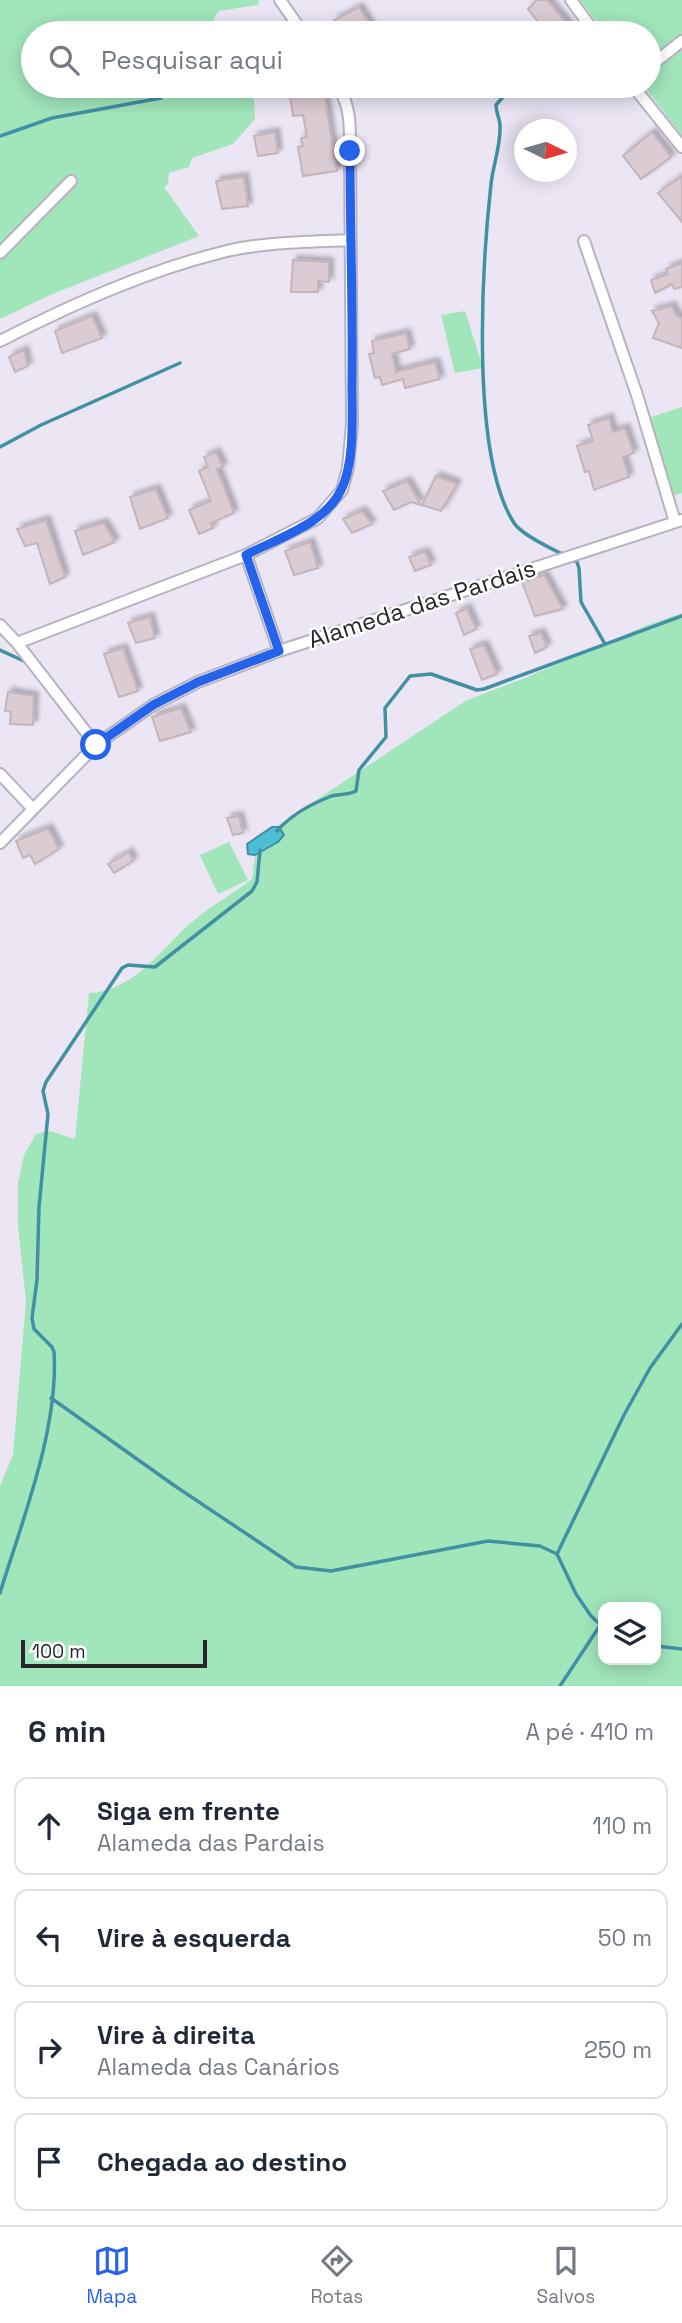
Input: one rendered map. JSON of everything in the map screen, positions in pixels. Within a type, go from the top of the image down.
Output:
[{"type":"street","points":[[280,0],[295,21]]},
{"type":"street","points":[[571,0],[586,21]]},
{"type":"street","points":[[661,58],[682,41]]},
{"type":"street","points":[[17,643],[246,555],[318,517],[342,490],[348,468],[352,424],[350,115],[344,98]]},
{"type":"street","points":[[643,98],[682,147]]},
{"type":"street","points":[[0,253],[71,181]]},
{"type":"street","points":[[0,341],[48,317],[136,280],[200,258],[225,251],[350,240]]},
{"type":"street","points":[[584,241],[678,521]]},
{"type":"street","name":"Alameda das Pardais","points":[[0,843],[96,745],[153,705],[198,682],[279,651],[678,521]]},
{"type":"street","points":[[246,555],[279,651]]},
{"type":"street","points":[[0,625],[96,745]]},
{"type":"street","points":[[0,774],[33,809]]},
{"type":"green space","points":[[0,0],[259,0],[258,5],[219,11],[214,21],[21,21],[21,98],[254,98],[255,119],[233,144],[192,158],[189,167],[169,173],[168,184],[164,187],[199,236],[50,295],[0,319]]},
{"type":"green space","points":[[580,0],[682,0],[682,136],[653,98],[661,98],[661,21],[596,21]]},
{"type":"green space","points":[[465,311],[483,368],[455,373],[441,315]]},
{"type":"green space","points":[[682,407],[682,493],[662,500],[661,466],[648,418]]},
{"type":"green space","points":[[682,613],[682,1686],[0,1686],[0,1486],[13,1455],[26,1301],[18,1226],[18,1184],[24,1155],[36,1134],[50,1131],[75,1139],[89,993],[104,991],[131,979],[194,920],[252,879],[256,848],[265,834],[467,700],[645,626]]},
{"type":"green space","points":[[229,842],[248,880],[218,894],[200,855]]},
{"type":"water","points":[[272,827],[279,827],[284,835],[278,842],[255,855],[248,854],[247,844]]},
{"type":"building","points":[[537,0],[547,0],[565,21],[538,21],[528,9]]},
{"type":"building","points":[[359,7],[368,21],[335,21]]},
{"type":"building","points":[[290,98],[325,98],[337,171],[303,176],[298,147],[303,146],[301,138],[307,137],[303,115],[293,116]]},
{"type":"building","points":[[275,132],[278,153],[258,156],[254,136]]},
{"type":"building","points":[[652,132],[671,157],[641,179],[623,156]]},
{"type":"building","points":[[682,176],[682,222],[658,193]]},
{"type":"building","points":[[244,177],[248,206],[222,209],[216,181]]},
{"type":"building","points":[[293,260],[329,262],[329,282],[318,281],[318,292],[291,292]]},
{"type":"building","points":[[682,263],[682,287],[674,289],[672,284],[655,293],[651,280],[668,274],[666,269]]},
{"type":"building","points":[[672,306],[676,315],[682,318],[682,348],[653,338],[659,323],[652,311]]},
{"type":"building","points":[[92,316],[102,338],[62,353],[55,331]]},
{"type":"building","points":[[406,333],[410,349],[392,354],[396,372],[435,362],[440,379],[405,388],[403,379],[382,385],[380,377],[375,378],[369,354],[374,353],[372,341]]},
{"type":"building","points":[[24,350],[28,366],[15,372],[9,357]]},
{"type":"building","points":[[609,418],[613,432],[625,428],[634,453],[623,457],[629,477],[594,490],[589,471],[585,472],[577,446],[593,441],[588,425]]},
{"type":"building","points":[[216,452],[223,467],[217,469],[234,513],[211,523],[213,528],[199,534],[189,510],[211,501],[199,471],[208,467],[204,457]]},
{"type":"building","points":[[436,476],[457,484],[441,511],[422,505]]},
{"type":"building","points":[[407,481],[421,505],[411,502],[394,510],[383,491]]},
{"type":"building","points":[[156,489],[168,518],[140,529],[130,497]]},
{"type":"building","points":[[362,511],[372,524],[352,533],[343,519]]},
{"type":"building","points":[[46,520],[65,577],[50,584],[37,543],[25,546],[17,529]]},
{"type":"building","points":[[104,523],[115,542],[83,555],[75,531]]},
{"type":"building","points":[[310,542],[318,568],[294,575],[285,551]]},
{"type":"building","points":[[425,552],[431,565],[415,571],[409,557]]},
{"type":"building","points":[[544,575],[563,609],[535,616],[522,582]]},
{"type":"building","points":[[467,608],[476,629],[464,635],[456,613]]},
{"type":"building","points":[[150,617],[155,638],[136,643],[128,623]]},
{"type":"building","points":[[541,633],[547,647],[535,653],[529,636]]},
{"type":"building","points":[[484,645],[497,674],[482,680],[470,649]]},
{"type":"building","points":[[123,648],[138,691],[119,697],[104,654]]},
{"type":"building","points":[[8,692],[34,696],[33,725],[10,724],[11,712],[5,711]]},
{"type":"building","points":[[181,708],[191,732],[160,741],[152,717]]},
{"type":"building","points":[[239,816],[243,833],[233,835],[227,818]]},
{"type":"building","points":[[48,828],[59,849],[35,864],[30,855],[23,858],[16,841]]},
{"type":"building","points":[[129,852],[133,861],[114,873],[108,864]]},
{"type":"waterway","points":[[0,136],[52,118],[161,98]]},
{"type":"waterway","points":[[502,98],[496,105],[500,133],[492,177],[483,309],[485,407],[491,452],[500,492],[514,523],[530,537],[564,555]]},
{"type":"waterway","points":[[0,447],[41,425],[180,363]]},
{"type":"waterway","points":[[570,559],[577,562],[579,568],[581,602],[605,644]]},
{"type":"waterway","points":[[277,831],[314,804],[332,796],[356,791],[359,770],[386,737],[385,708],[410,676],[431,674],[477,690],[484,689],[682,616]]},
{"type":"waterway","points":[[0,650],[26,662]]},
{"type":"waterway","points":[[0,1593],[45,1443],[54,1381],[54,1352],[34,1329],[32,1318],[48,1114],[43,1091],[46,1082],[122,968],[128,965],[155,967],[252,891],[257,882],[260,850]]},
{"type":"waterway","points":[[557,1554],[624,1415],[650,1368],[682,1324]]},
{"type":"waterway","points":[[51,1398],[296,1567],[331,1571],[488,1541],[540,1546],[557,1554],[576,1594],[598,1622]]},
{"type":"waterway","points":[[560,1686],[598,1629]]},
{"type":"waterway","points":[[661,1647],[682,1649]]},
{"type":"route","points":[[96,745],[153,705],[198,682],[279,651],[246,555],[318,517],[342,490],[348,468],[352,424],[350,151]]}]
